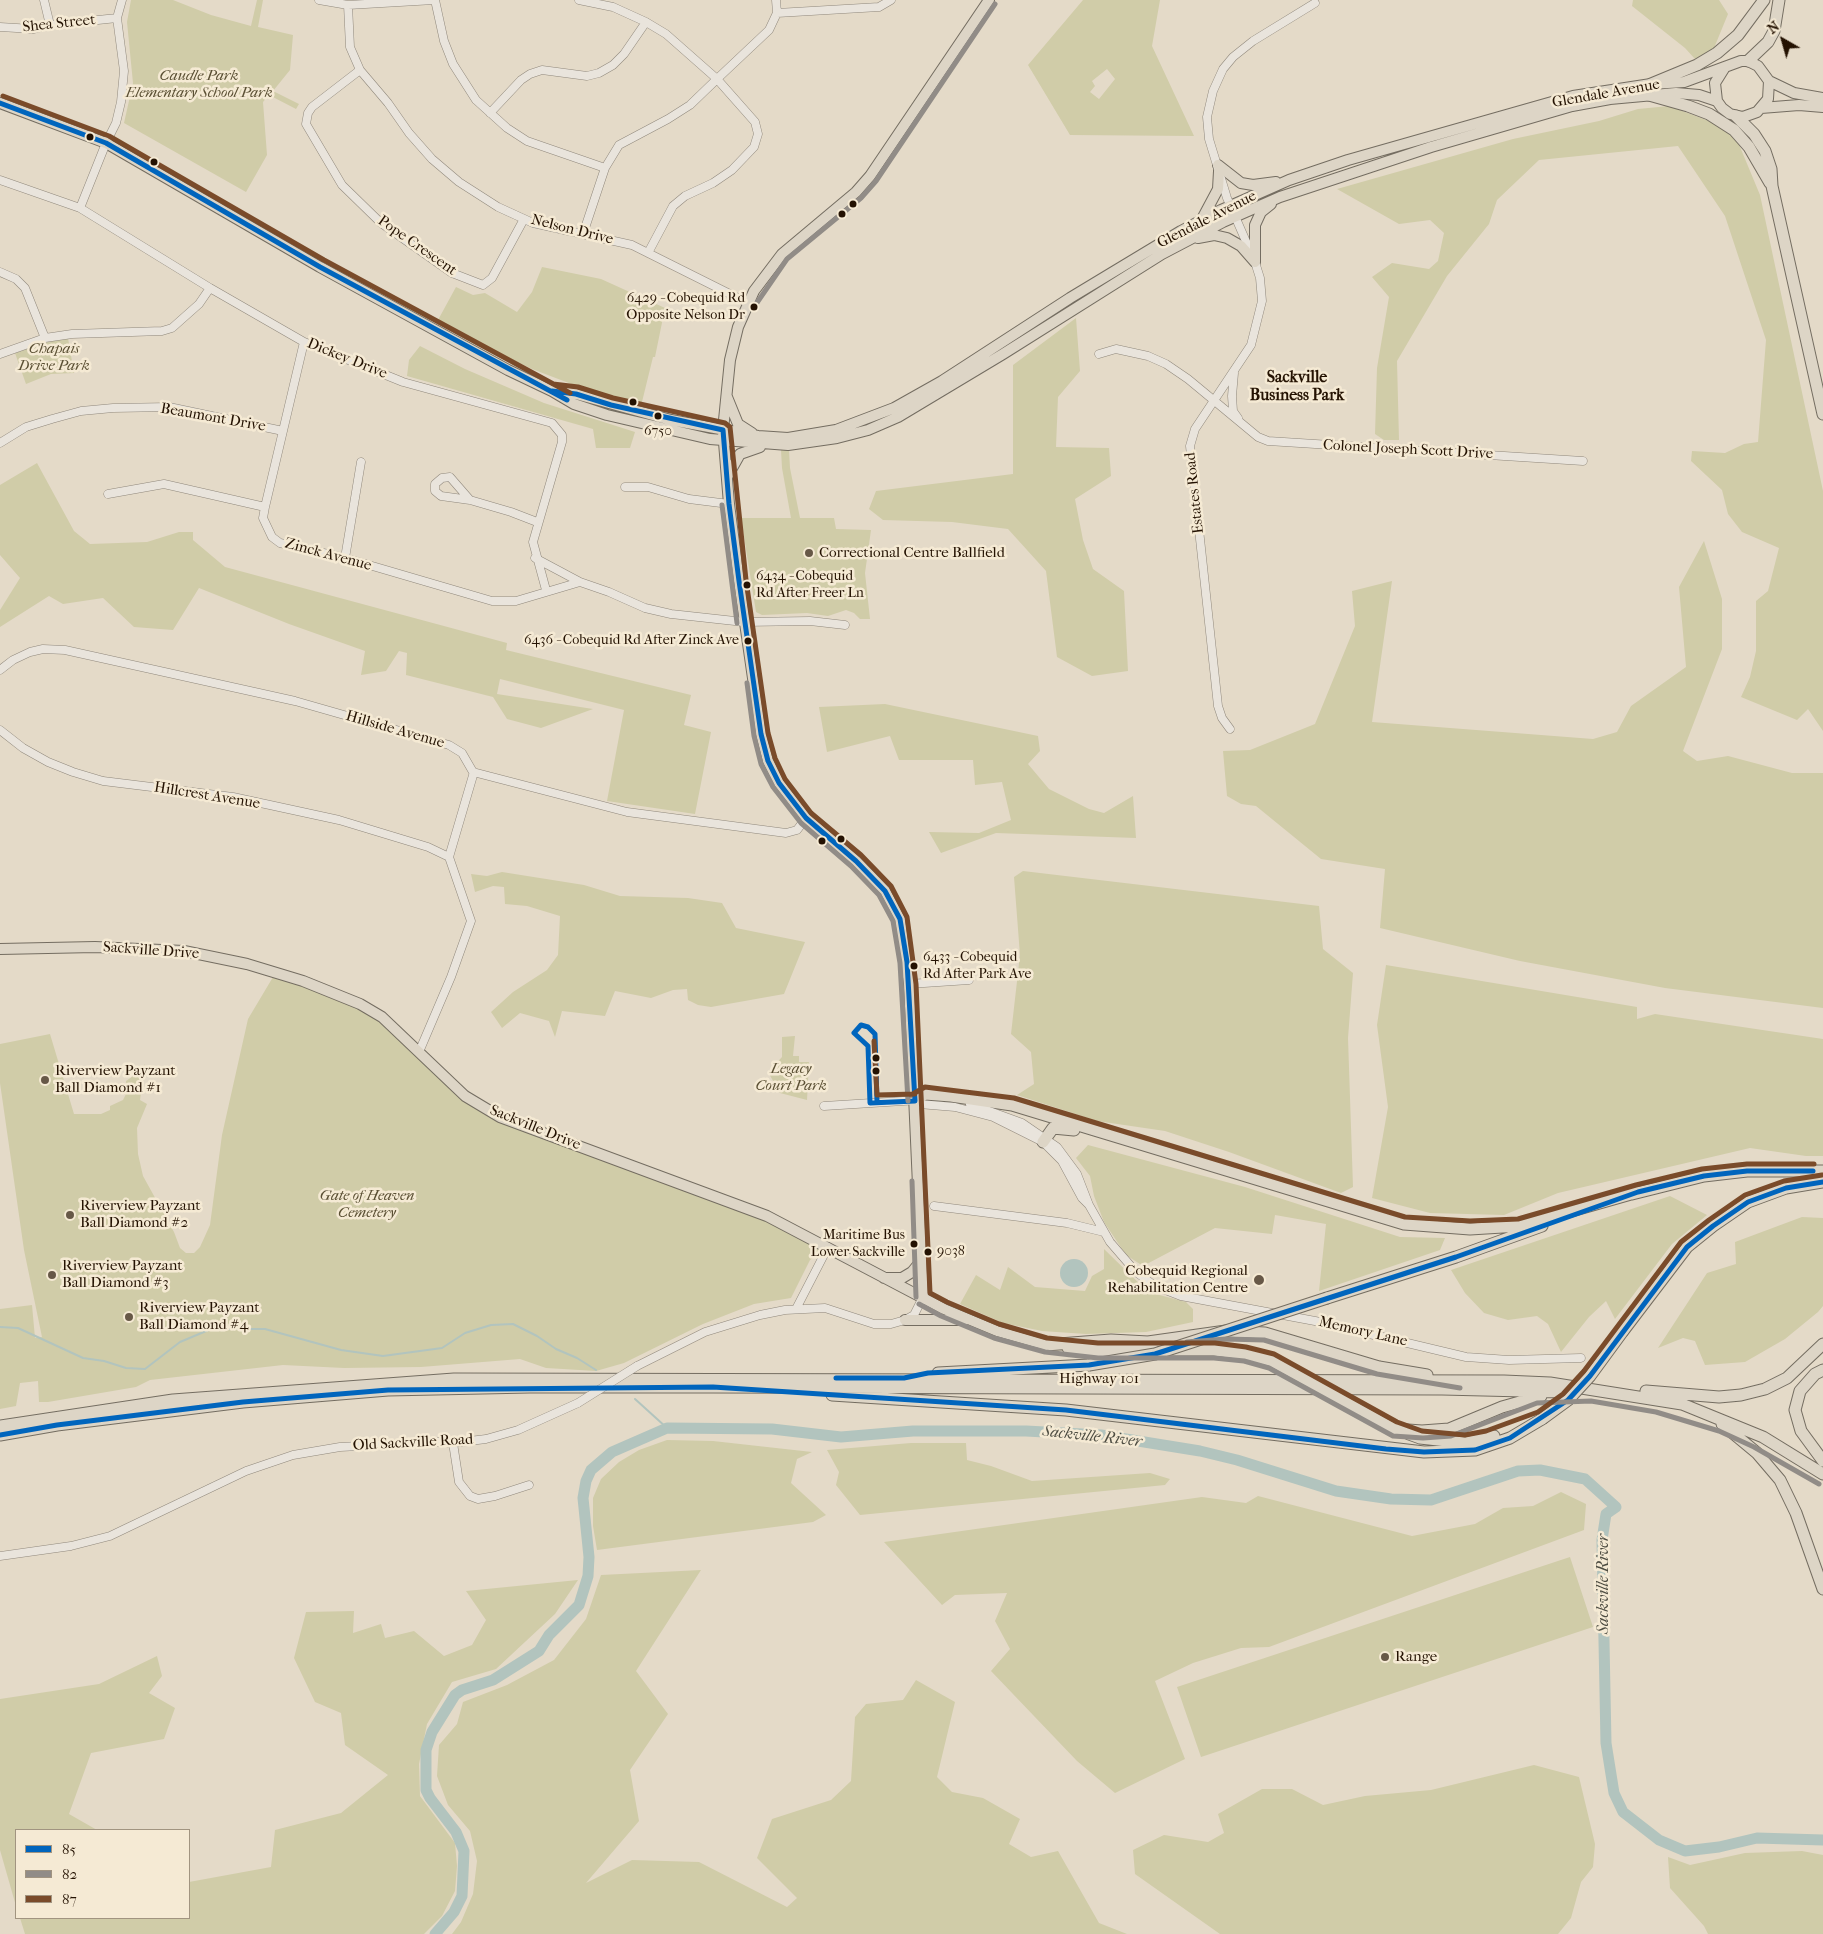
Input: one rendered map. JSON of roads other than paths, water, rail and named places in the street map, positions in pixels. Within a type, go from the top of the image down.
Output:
[{"type":"highway","points":[[1650,89],[1718,53],[1738,35],[1764,0]]},
{"type":"highway","points":[[1748,61],[1768,42],[1774,31],[1779,0]]},
{"type":"highway","points":[[1650,89],[1695,108],[1734,130],[1749,147],[1772,186]]},
{"type":"highway","points":[[1736,116],[1754,134],[1765,150],[1771,169],[1772,186],[1823,414]]},
{"type":"highway","points":[[915,1101],[925,1094],[1012,1105],[1404,1224],[1470,1229],[1519,1226],[1638,1192],[1704,1176],[1747,1171],[1823,1171]]},
{"type":"highway","points":[[1044,1140],[1054,1128],[1098,1132]]},
{"type":"highway","points":[[713,1387],[1066,1410],[1424,1452],[1475,1450],[1510,1438],[1542,1419],[1568,1400],[1590,1376],[1688,1247],[1713,1226],[1748,1202],[1786,1188],[1823,1182]]},
{"type":"highway","points":[[904,1378],[936,1373],[1089,1365],[1155,1354],[1456,1256],[1638,1192]]},
{"type":"highway","points":[[1046,1345],[1112,1340],[1148,1342],[1226,1331],[1265,1333],[1379,1366],[1461,1381]]},
{"type":"highway","points":[[1550,1383],[1719,1397],[1741,1395],[1765,1389],[1787,1378],[1823,1344]]},
{"type":"highway","points":[[1046,1345],[1098,1351],[1214,1350],[1272,1360],[1394,1428],[1420,1438],[1465,1443],[1488,1438],[1542,1419]]},
{"type":"highway","points":[[1823,1370],[1815,1374],[1800,1391],[1795,1410],[1801,1431],[1823,1461]]},
{"type":"highway","name":"Highway 101","points":[[0,1426],[173,1400],[406,1381],[522,1378],[904,1378],[1550,1383],[1682,1404],[1763,1437],[1823,1474]]},
{"type":"highway","name":"Highway 101","points":[[0,1435],[57,1425],[234,1403],[388,1390],[530,1387],[1442,1388],[1591,1393],[1658,1405],[1722,1424],[1765,1445],[1823,1478]]},
{"type":"highway","points":[[1394,1428],[1422,1431],[1449,1429],[1535,1396],[1591,1393]]},
{"type":"highway","points":[[1722,1424],[1757,1453],[1780,1480],[1796,1513],[1823,1589]]},
{"type":"main road","points":[[922,1298],[915,1101],[908,984],[900,919],[885,890],[856,861],[806,818],[779,783],[768,761],[761,734],[744,622],[729,504],[723,430],[730,360],[748,303],[778,259],[856,192],[870,176],[989,0]]},
{"type":"main road","points":[[1748,61],[1758,66],[1769,81],[1794,93],[1821,102]]},
{"type":"main road","name":"Glendale Avenue","points":[[552,391],[574,404],[607,416],[723,441],[766,445],[805,443],[837,438],[868,430],[898,417],[1011,350],[1162,254],[1234,217],[1280,197],[1431,147],[1572,106],[1684,82],[1733,63],[1748,61]]},
{"type":"main road","points":[[1717,101],[1715,83],[1725,67]]},
{"type":"main road","points":[[1736,116],[1748,116],[1761,108],[1768,98],[1769,81]]},
{"type":"main road","name":"Glendale Avenue","points":[[552,391],[576,394],[611,405],[758,436],[788,438],[815,435],[864,421],[894,408],[942,381],[1110,274],[1202,219],[1289,180],[1348,160],[1573,96],[1650,89],[1692,94],[1717,101],[1722,108],[1736,116]]},
{"type":"main road","points":[[1761,108],[1821,102]]},
{"type":"main road","points":[[0,103],[106,142],[320,267],[508,370],[552,391]]},
{"type":"main road","points":[[1202,219],[1215,195],[1218,168],[1241,183],[1253,185],[1289,180]]},
{"type":"main road","points":[[1255,262],[1255,225],[1262,212],[1280,197]]},
{"type":"main road","points":[[1186,242],[1214,235],[1227,238],[1241,246],[1255,262]]},
{"type":"main road","points":[[726,394],[738,424],[758,436]]},
{"type":"main road","points":[[727,477],[740,454],[766,445]]},
{"type":"main road","name":"Sackville Drive","points":[[0,949],[95,947],[170,950],[247,964],[303,981],[360,1004],[382,1017],[465,1096],[500,1117],[767,1216],[883,1278],[969,1320],[997,1332],[1046,1345]]},
{"type":"main road","points":[[883,1278],[902,1278],[912,1272],[921,1261]]},
{"type":"main road","points":[[905,1320],[969,1320]]},
{"type":"street","points":[[44,0],[50,25]]},
{"type":"street","points":[[80,208],[106,142],[116,123],[121,102],[124,71],[117,18],[122,0]]},
{"type":"street","points":[[319,0],[348,4],[434,0],[444,41],[453,64],[466,87],[490,113],[527,141],[605,168]]},
{"type":"street","points":[[579,0],[613,7],[646,22],[666,34],[716,79],[755,122],[758,134],[754,147],[732,170],[713,183],[685,196],[673,206],[648,253]]},
{"type":"street","points":[[583,234],[605,168],[619,145],[690,105],[763,37],[775,22],[777,13],[776,0]]},
{"type":"street","points":[[777,13],[878,7],[890,0]]},
{"type":"street","name":"Estates Road","points":[[1230,729],[1222,718],[1218,706],[1190,446],[1195,429],[1251,345],[1260,318],[1262,301],[1260,278],[1255,262],[1229,206],[1209,139],[1207,117],[1210,101],[1223,69],[1244,46],[1315,3]]},
{"type":"street","name":"Nelson Drive","points":[[348,4],[350,47],[353,58],[360,70],[432,159],[459,182],[498,207],[533,223],[632,245],[748,303]]},
{"type":"street","name":"Shea Street","points":[[0,28],[33,29],[50,25],[117,18]]},
{"type":"street","points":[[490,113],[521,80],[530,74],[542,70],[587,76],[606,69],[624,54],[646,22]]},
{"type":"street","name":"Pope Crescent","points":[[360,70],[312,107],[308,113],[306,124],[342,185],[381,223],[452,273],[483,284],[492,278],[524,219]]},
{"type":"street","name":"Dickey Drive","points":[[0,180],[80,208],[210,288],[304,342],[403,382],[552,423],[562,435],[562,442],[537,522],[533,542],[546,590]]},
{"type":"street","points":[[0,272],[16,279],[25,288],[45,338]]},
{"type":"street","points":[[0,354],[45,338],[72,334],[172,328],[199,304],[210,288]]},
{"type":"street","name":"Zinck Avenue","points":[[304,342],[264,507],[263,518],[267,530],[280,543],[345,558],[492,601],[516,601],[546,590],[580,582]]},
{"type":"street","name":"Colonel Joseph Scott Drive","points":[[1099,354],[1116,349],[1148,356],[1166,364],[1214,400],[1258,437],[1279,444],[1583,461]]},
{"type":"street","points":[[1236,367],[1231,384],[1233,411],[1240,422]]},
{"type":"street","name":"Beaumont Drive","points":[[0,443],[26,427],[81,411],[113,408],[169,407],[283,431]]},
{"type":"street","points":[[345,558],[361,462]]},
{"type":"street","points":[[108,494],[164,484],[264,507]]},
{"type":"street","points":[[625,488],[648,488],[689,499],[729,504]]},
{"type":"street","points":[[470,500],[537,522]]},
{"type":"street","points":[[536,558],[580,582],[645,608],[671,614],[744,622],[810,621],[844,625]]},
{"type":"street","name":"Hillside Avenue","points":[[0,670],[12,660],[30,652],[43,649],[65,650],[295,701],[449,745],[462,752],[474,772]]},
{"type":"street","name":"Hillcrest Avenue","points":[[0,730],[23,748],[48,762],[103,781],[234,797],[339,820],[419,844],[449,857]]},
{"type":"street","points":[[419,1052],[451,977],[471,921],[449,857],[474,772],[627,812],[666,818],[786,832],[796,830],[806,818]]},
{"type":"street","points":[[908,984],[969,980]]},
{"type":"street","name":"Memory Lane","points":[[824,1106],[947,1099],[976,1105],[1022,1123],[1044,1140],[1057,1147],[1077,1174],[1104,1232],[1136,1272],[1155,1286],[1181,1296],[1315,1321],[1466,1357],[1509,1360],[1581,1358]]},
{"type":"street","points":[[934,1206],[1067,1223],[1104,1232]]},
{"type":"street","points":[[796,1309],[828,1247]]},
{"type":"street","points":[[905,1320],[914,1314],[922,1298]]},
{"type":"street","name":"Old Sackville Road","points":[[0,1556],[71,1546],[110,1536],[246,1471],[293,1455],[340,1447],[429,1442],[453,1443],[501,1436],[578,1403],[637,1366],[705,1332],[727,1324],[796,1309],[825,1308],[885,1325],[905,1320]]},
{"type":"street","points":[[453,1443],[459,1482],[470,1496],[478,1499],[495,1496],[528,1485]]},
{"type":"waterway","points":[[0,1327],[18,1328],[83,1358],[104,1361],[126,1368],[145,1369],[180,1342],[211,1329],[265,1329],[341,1350],[383,1356],[442,1348],[465,1333],[491,1325],[513,1324],[596,1370]]},
{"type":"waterway","points":[[635,1399],[667,1428]]},
{"type":"waterway","name":"Sackville River","points":[[435,1934],[454,1912],[462,1896],[464,1851],[456,1832],[426,1790],[426,1750],[432,1732],[455,1695],[462,1690],[493,1680],[539,1651],[549,1635],[579,1605],[588,1576],[589,1557],[583,1498],[586,1481],[591,1470],[612,1452],[667,1428],[772,1429],[841,1437],[913,1431],[1026,1431],[1101,1435],[1200,1451],[1237,1460],[1336,1491],[1391,1499],[1431,1500],[1518,1471],[1540,1470],[1585,1479],[1616,1507],[1606,1514],[1602,1540],[1606,1743],[1614,1793],[1623,1812],[1659,1840],[1685,1851],[1719,1847],[1757,1838],[1823,1840]]},
{"type":"place","name":"6429 - Cobequid Rd Opposite Nelson Dr","points":[[754,307]]},
{"type":"place","name":"6750","points":[[658,416]]},
{"type":"place","name":"Correctional Centre Ballfield","points":[[809,553]]},
{"type":"place","name":"6434 - Cobequid Rd After Freer Ln","points":[[747,585]]},
{"type":"place","name":"6436 - Cobequid Rd After Zinck Ave","points":[[748,641]]},
{"type":"place","name":"6433 - Cobequid Rd After Park Ave","points":[[914,966]]},
{"type":"place","name":"Riverview Payzant Ball Diamond #1","points":[[45,1080]]},
{"type":"place","name":"Riverview Payzant Ball Diamond #2","points":[[70,1215]]},
{"type":"place","name":"Maritime Bus Lower Sackville","points":[[914,1244]]},
{"type":"place","name":"9038","points":[[928,1252]]},
{"type":"place","name":"Riverview Payzant Ball Diamond #3","points":[[52,1275]]},
{"type":"place","name":"Cobequid Regional Rehabilitation Centre","points":[[1259,1280]]},
{"type":"place","name":"Riverview Payzant Ball Diamond #4","points":[[129,1317]]},
{"type":"place","name":"Range","points":[[1385,1657]]},
{"type":"district","name":"Sackville Business Park","points":[[1297,387]]},
{"type":"park label","name":"Caudle Park Elementary School Park","points":[[199,84]]},
{"type":"park label","name":"Chapais Drive Park","points":[[54,358]]},
{"type":"park label","name":"Legacy Court Park","points":[[791,1078]]},
{"type":"park label","name":"Gate of Heaven Cemetery","points":[[367,1204]]}]
